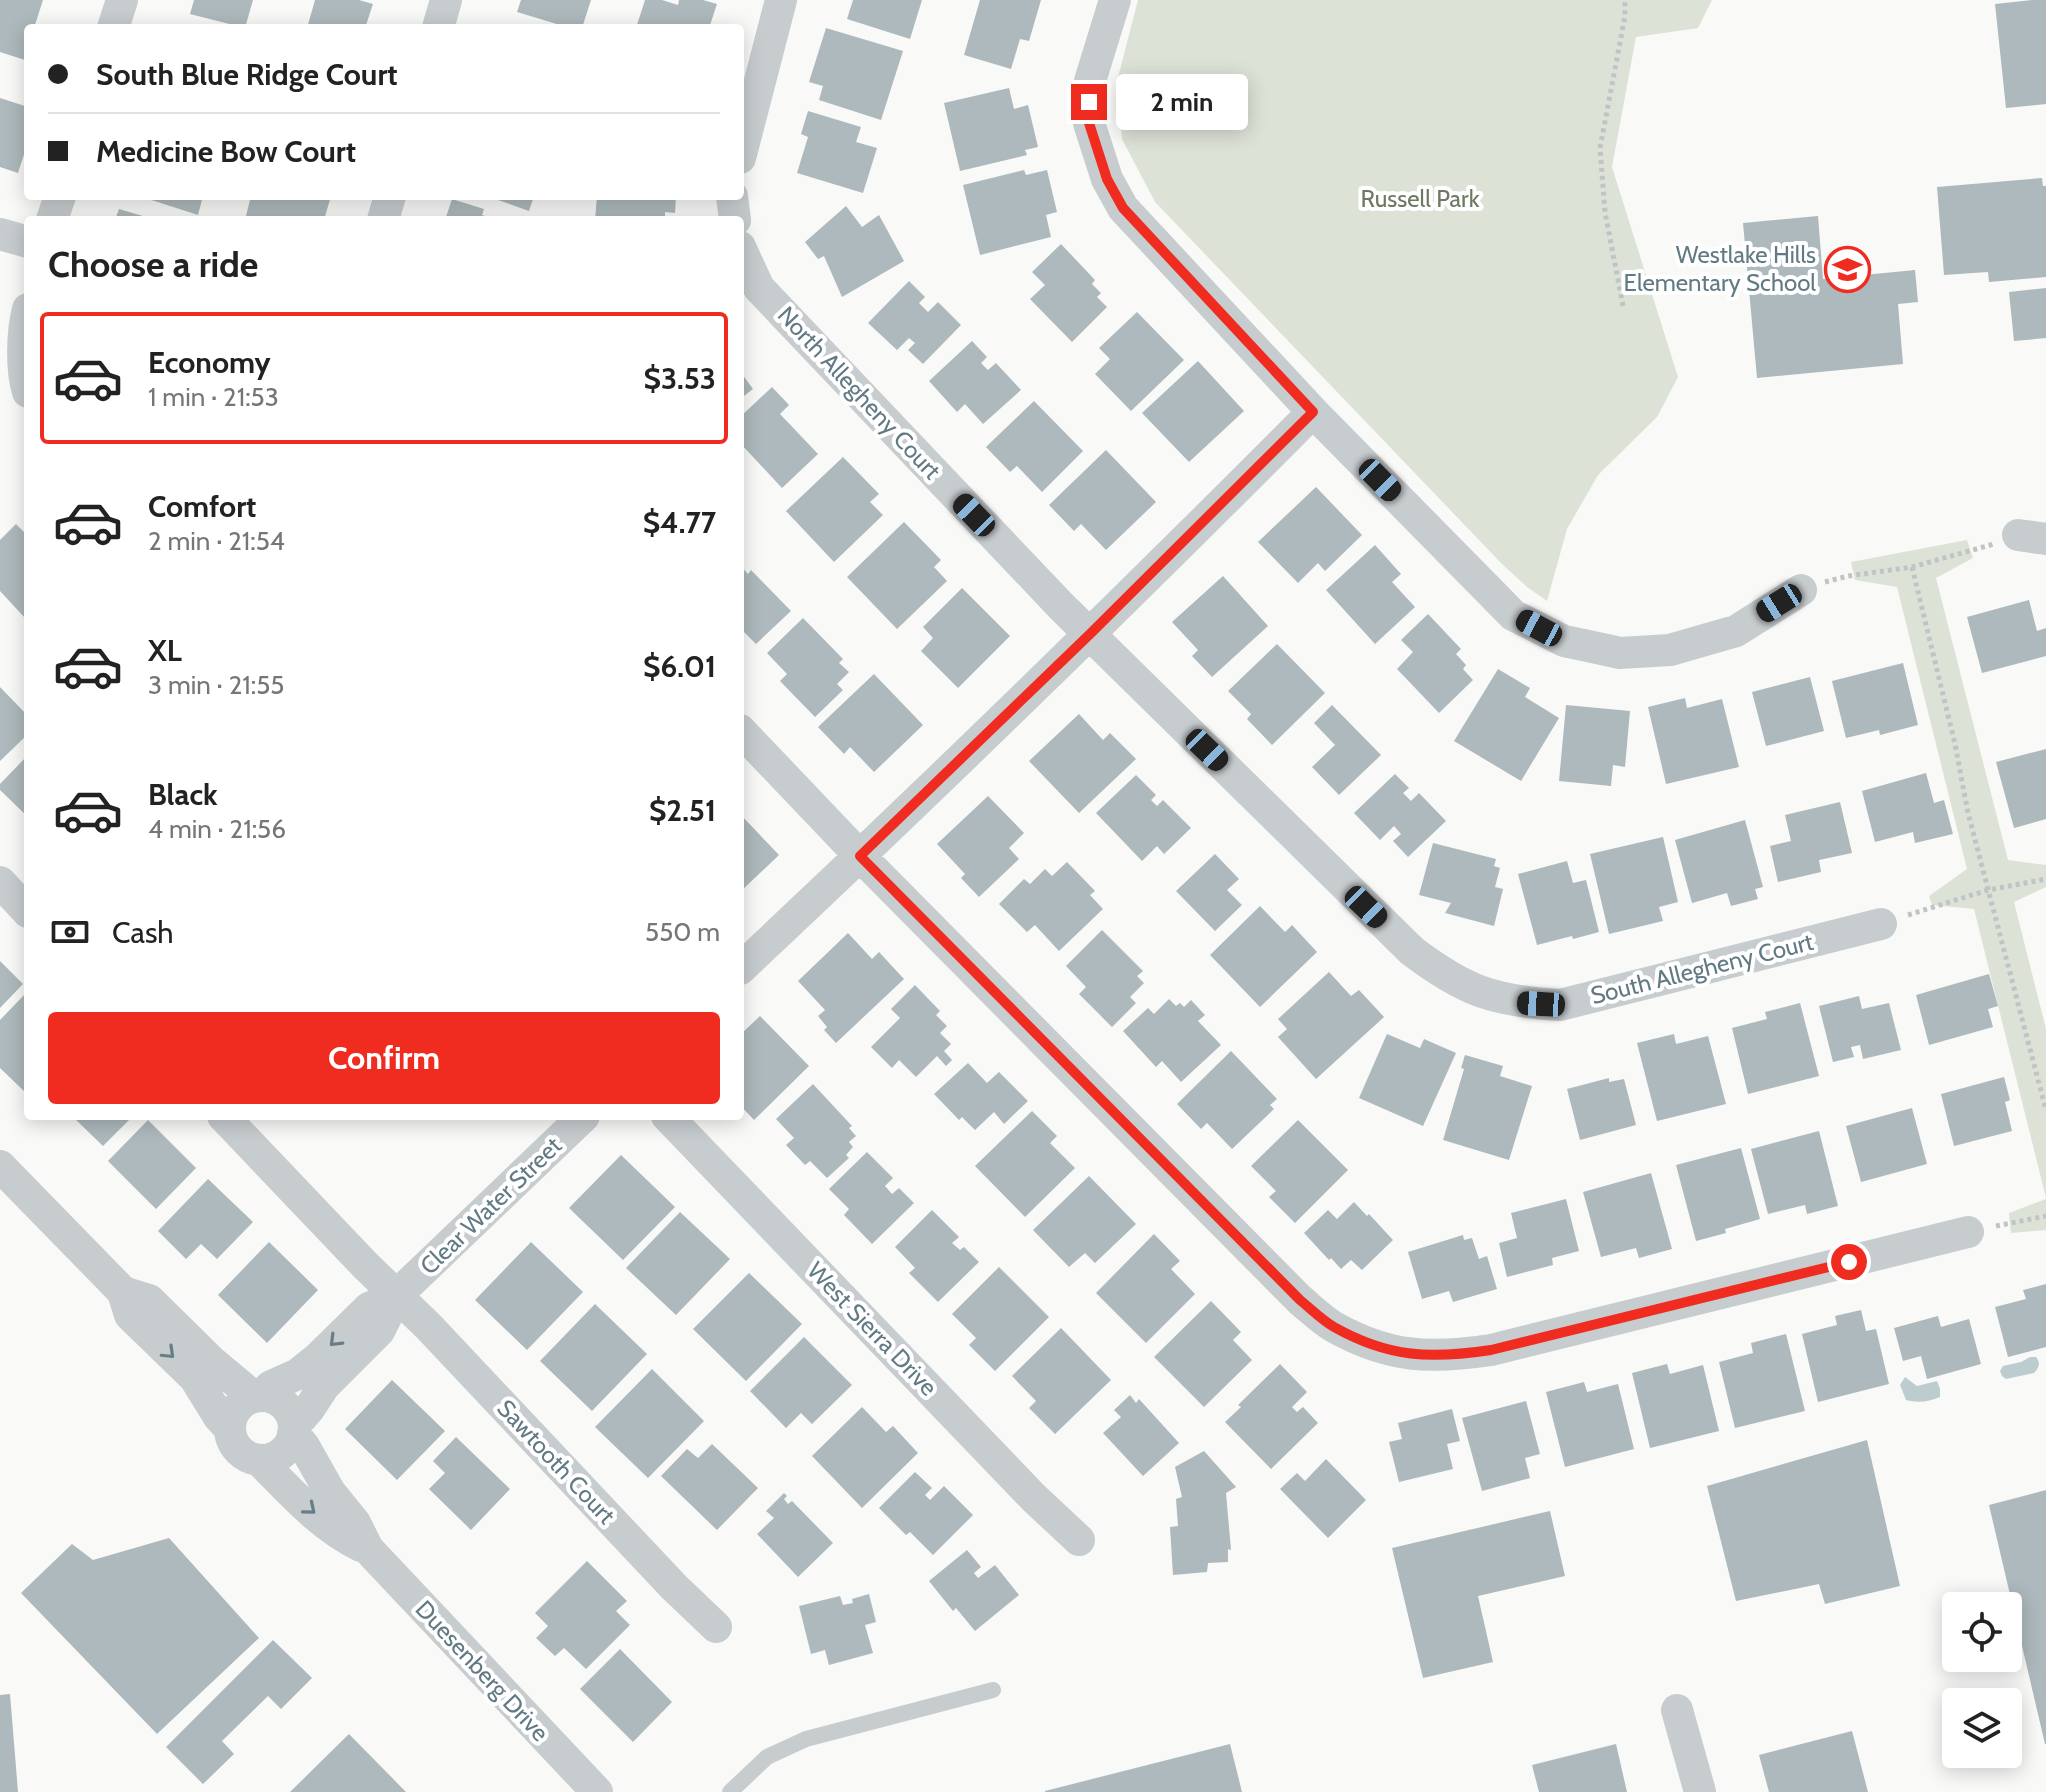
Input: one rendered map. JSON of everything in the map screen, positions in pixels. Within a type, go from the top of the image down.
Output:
[{"type":"street","points":[[114,24],[122,0]]},
{"type":"street","points":[[439,24],[446,0]]},
{"type":"street","points":[[744,143],[781,0]]},
{"type":"street","points":[[1115,0],[1090,81],[1089,123],[1107,179],[1123,208],[1313,412],[1513,615],[1564,641],[1620,653],[1670,650],[1736,631],[1801,590]]},
{"type":"street","points":[[0,234],[24,241]]},
{"type":"street","name":"North Allegheny Court","points":[[744,256],[759,288],[1090,634]]},
{"type":"street","points":[[744,965],[1090,634],[1313,412]]},
{"type":"street","name":"South Allegheny Court","points":[[1090,634],[1412,951],[1440,973],[1480,992],[1522,1003],[1560,1005],[1881,924]]},
{"type":"street","points":[[744,734],[860,856],[1300,1300],[1332,1326],[1369,1344],[1430,1356],[1491,1350],[1968,1232]]},
{"type":"street","points":[[0,882],[24,908]]},
{"type":"street","name":"Sawtooth Court","points":[[227,1120],[674,1587],[716,1627]]},
{"type":"street","name":"Clear Water Street","points":[[258,1396],[271,1386],[298,1374],[369,1308],[397,1295],[580,1120]]},
{"type":"street","name":"West Sierra Drive","points":[[671,1120],[1034,1498],[1079,1540]]},
{"type":"street","name":"Duesenberg Drive","points":[[0,1166],[123,1292],[130,1315],[195,1378],[230,1429],[231,1438],[240,1452],[259,1460],[290,1492],[345,1538],[368,1549]]},
{"type":"street","name":"Duesenberg Drive","points":[[123,1292],[149,1300],[211,1361],[258,1396],[280,1401],[292,1416],[294,1429],[330,1492],[355,1523],[368,1549],[597,1792]]},
{"type":"street","name":"Clear Water Street","points":[[294,1429],[324,1386],[379,1331],[397,1295]]},
{"type":"street","points":[[230,1429],[236,1408],[258,1396]]},
{"type":"street","points":[[259,1460],[269,1459],[285,1450],[294,1429]]},
{"type":"street","points":[[1677,1710],[1700,1792]]},
{"type":"lane","points":[[730,1792],[767,1757],[806,1739],[993,1690]]},
{"type":"path","points":[[1623,306],[1605,212],[1600,148],[1625,16],[1625,0]]},
{"type":"path","points":[[1801,590],[1848,576],[1912,567],[2032,537]]},
{"type":"path","points":[[1912,567],[1955,744],[1968,813],[2046,1110]]},
{"type":"path","points":[[1881,924],[1988,890],[2046,879]]},
{"type":"path","points":[[1968,1232],[2046,1216]]},
{"type":"green space","name":"Russell Park","points":[[1138,0],[1712,0],[1698,28],[1636,37],[1612,167],[1678,377],[1657,417],[1598,475],[1567,529],[1547,601],[1502,564],[1155,202],[1122,139],[1117,81]]},
{"type":"green space","points":[[1967,540],[1973,558],[1936,578],[2008,860],[2046,865],[2046,887],[2014,902],[2046,1029],[2046,1198],[1974,909],[1932,905],[1929,896],[1967,869],[1897,587],[1855,580],[1851,562]]},
{"type":"green space","points":[[2046,1199],[2046,1230],[2011,1233],[2009,1213]]},
{"type":"shaded area","points":[[2036,1357],[2038,1361],[2034,1373],[2006,1379],[2002,1376],[2000,1371],[2003,1366]]},
{"type":"shaded area","points":[[1905,1377],[1917,1386],[1937,1381],[1940,1397],[1923,1402],[1906,1400],[1900,1385]]},
{"type":"building","points":[[0,0],[43,0],[35,24],[24,24],[24,60],[0,52]]},
{"type":"building","points":[[194,0],[253,0],[246,24],[229,24],[190,14]]},
{"type":"building","points":[[315,0],[359,0],[373,4],[366,24],[308,24]]},
{"type":"building","points":[[521,0],[591,0],[583,24],[557,24],[517,12]]},
{"type":"building","points":[[645,0],[662,0],[678,5],[679,0],[703,0],[717,4],[710,24],[637,24]]},
{"type":"building","points":[[853,0],[922,0],[910,39],[847,19]]},
{"type":"building","points":[[980,0],[1041,0],[1029,41],[1020,39],[1011,69],[964,55]]},
{"type":"building","points":[[2046,0],[2046,104],[2006,108],[1995,4]]},
{"type":"building","points":[[826,28],[903,51],[881,120],[819,100],[823,86],[809,82]]},
{"type":"building","points":[[1009,88],[1014,109],[1028,105],[1038,147],[1025,150],[1027,155],[960,171],[944,103]]},
{"type":"building","points":[[0,98],[24,106],[24,154],[18,173],[0,167]]},
{"type":"building","points":[[808,111],[861,127],[856,142],[877,148],[863,193],[797,173],[808,137],[801,134]]},
{"type":"building","points":[[1024,170],[1026,175],[1047,170],[1057,212],[1046,215],[1051,237],[980,255],[963,185]]},
{"type":"building","points":[[2042,178],[2043,186],[2046,186],[2046,277],[1989,282],[1988,272],[1944,275],[1937,187]]},
{"type":"building","points":[[151,200],[202,200],[198,215]]},
{"type":"building","points":[[250,200],[330,200],[325,216],[246,216]]},
{"type":"building","points":[[452,200],[455,200],[484,209],[482,215],[485,216],[446,216]]},
{"type":"building","points":[[498,200],[533,200],[529,211]]},
{"type":"building","points":[[597,200],[676,200],[675,213],[665,212],[665,216],[595,216]]},
{"type":"building","points":[[846,206],[862,227],[879,215],[904,261],[842,297],[824,256],[818,259],[805,242]]},
{"type":"building","points":[[119,209],[143,216],[116,216]]},
{"type":"building","points":[[1818,216],[1823,279],[1915,270],[1918,302],[1898,304],[1903,364],[1757,378],[1743,223]]},
{"type":"building","points":[[1061,244],[1095,280],[1092,284],[1101,293],[1097,297],[1107,307],[1072,342],[1030,299],[1045,285],[1032,272]]},
{"type":"building","points":[[909,281],[925,297],[919,303],[928,312],[938,302],[961,325],[923,364],[908,350],[915,343],[909,338],[897,350],[868,323]]},
{"type":"building","points":[[2046,288],[2046,338],[2014,341],[2009,292]]},
{"type":"building","points":[[1137,312],[1184,360],[1131,411],[1095,374],[1110,359],[1099,348]]},
{"type":"building","points":[[972,341],[987,357],[981,363],[988,370],[996,363],[1021,390],[983,424],[965,404],[957,412],[929,381]]},
{"type":"building","points":[[1198,361],[1244,411],[1189,462],[1142,413]]},
{"type":"building","points":[[744,377],[753,389],[744,396]]},
{"type":"building","points":[[772,387],[789,405],[780,414],[818,454],[782,488],[744,447],[744,413]]},
{"type":"building","points":[[1034,401],[1083,451],[1042,492],[1017,466],[1010,472],[986,447]]},
{"type":"building","points":[[1106,450],[1156,502],[1106,550],[1081,524],[1074,531],[1049,505]]},
{"type":"building","points":[[843,457],[879,494],[870,502],[883,515],[834,562],[786,511]]},
{"type":"building","points":[[1316,487],[1362,535],[1325,571],[1318,563],[1298,583],[1258,542]]},
{"type":"building","points":[[904,522],[941,560],[934,567],[947,581],[897,629],[847,577]]},
{"type":"building","points":[[16,524],[24,532],[24,617],[0,591],[0,540]]},
{"type":"building","points":[[1375,545],[1401,574],[1392,582],[1415,607],[1375,644],[1326,590]]},
{"type":"building","points":[[744,570],[748,574],[751,570],[791,611],[756,644],[744,632]]},
{"type":"building","points":[[1223,576],[1268,626],[1212,677],[1192,656],[1198,650],[1172,622]]},
{"type":"building","points":[[962,588],[1010,636],[958,688],[921,651],[933,638],[923,627]]},
{"type":"building","points":[[2029,600],[2037,631],[2046,628],[2046,656],[1982,673],[1967,617]]},
{"type":"building","points":[[1428,614],[1461,649],[1456,654],[1473,680],[1439,713],[1397,669],[1413,652],[1401,640]]},
{"type":"building","points":[[803,618],[843,659],[839,663],[849,672],[837,684],[843,690],[815,717],[780,681],[787,674],[767,653]]},
{"type":"building","points":[[1277,644],[1325,693],[1272,745],[1247,719],[1251,714],[1228,691]]},
{"type":"building","points":[[1903,663],[1918,725],[1880,735],[1879,730],[1846,738],[1832,681]]},
{"type":"building","points":[[1498,669],[1530,688],[1525,697],[1559,718],[1521,781],[1454,741]]},
{"type":"building","points":[[874,674],[923,725],[874,772],[850,747],[844,754],[818,727]]},
{"type":"building","points":[[1810,677],[1824,731],[1766,746],[1752,692]]},
{"type":"building","points":[[0,687],[24,712],[24,738],[0,761]]},
{"type":"building","points":[[1685,698],[1687,708],[1722,699],[1739,767],[1666,784],[1648,707]]},
{"type":"building","points":[[1332,705],[1381,755],[1339,795],[1312,767],[1335,745],[1314,723]]},
{"type":"building","points":[[1566,705],[1630,711],[1625,767],[1613,765],[1611,786],[1559,781]]},
{"type":"building","points":[[1079,714],[1103,740],[1110,733],[1136,759],[1079,813],[1029,761]]},
{"type":"building","points":[[2046,749],[2046,819],[2014,828],[1996,762]]},
{"type":"building","points":[[24,759],[24,813],[0,790],[0,784]]},
{"type":"building","points":[[1926,773],[1934,803],[1944,800],[1953,834],[1915,843],[1913,832],[1875,842],[1862,791]]},
{"type":"building","points":[[1395,774],[1409,788],[1403,793],[1411,801],[1419,793],[1446,821],[1408,857],[1393,841],[1401,834],[1394,826],[1380,840],[1354,813]]},
{"type":"building","points":[[1136,775],[1156,795],[1151,800],[1157,806],[1163,800],[1191,828],[1164,854],[1157,846],[1142,861],[1096,813]]},
{"type":"building","points":[[988,796],[1024,833],[1009,848],[1019,859],[979,897],[961,878],[965,874],[937,844]]},
{"type":"building","points":[[1840,802],[1852,853],[1819,860],[1821,872],[1778,882],[1770,846],[1791,841],[1785,815]]},
{"type":"building","points":[[744,818],[779,855],[744,888]]},
{"type":"building","points":[[1745,820],[1763,887],[1755,889],[1758,899],[1731,906],[1727,893],[1692,903],[1675,840]]},
{"type":"building","points":[[1663,837],[1678,902],[1659,907],[1663,921],[1609,934],[1590,854]]},
{"type":"building","points":[[1433,843],[1496,859],[1494,866],[1500,868],[1495,887],[1503,889],[1494,926],[1445,913],[1451,903],[1419,895]]},
{"type":"building","points":[[1215,854],[1239,879],[1227,890],[1242,905],[1215,931],[1176,891]]},
{"type":"building","points":[[1567,861],[1573,883],[1586,880],[1599,932],[1537,945],[1518,874]]},
{"type":"building","points":[[1067,862],[1095,891],[1090,895],[1103,909],[1059,951],[1035,925],[1027,932],[999,904],[1024,879],[1030,884],[1045,869],[1052,876]]},
{"type":"building","points":[[1260,906],[1285,932],[1292,925],[1317,952],[1260,1007],[1210,955]]},
{"type":"building","points":[[1102,930],[1143,971],[1137,976],[1144,983],[1130,997],[1136,1003],[1112,1027],[1079,994],[1086,987],[1066,966]]},
{"type":"building","points":[[848,933],[872,959],[879,952],[904,979],[836,1043],[824,1030],[827,1027],[818,1016],[825,1010],[798,981]]},
{"type":"building","points":[[0,961],[23,984],[0,1008]]},
{"type":"building","points":[[1329,972],[1351,996],[1359,990],[1384,1017],[1316,1079],[1278,1037],[1287,1029],[1278,1019]]},
{"type":"building","points":[[1989,974],[1998,1006],[1988,1009],[1993,1027],[1929,1045],[1916,995]]},
{"type":"building","points":[[915,985],[940,1011],[936,1015],[947,1026],[940,1033],[951,1044],[944,1051],[952,1060],[946,1066],[937,1056],[916,1077],[899,1060],[892,1068],[871,1047],[900,1018],[891,1009]]},
{"type":"building","points":[[24,995],[24,1091],[0,1068],[0,1020]]},
{"type":"building","points":[[1859,996],[1862,1009],[1889,1003],[1901,1050],[1863,1059],[1860,1045],[1851,1047],[1854,1057],[1833,1062],[1819,1006]]},
{"type":"building","points":[[1169,999],[1176,1006],[1180,1003],[1184,1007],[1191,1000],[1205,1015],[1198,1021],[1221,1045],[1181,1082],[1162,1061],[1156,1067],[1123,1031],[1148,1008],[1154,1014]]},
{"type":"building","points":[[1800,1003],[1819,1076],[1748,1094],[1732,1028],[1767,1019],[1765,1012]]},
{"type":"building","points":[[760,1016],[809,1066],[754,1120],[744,1109],[744,1031]]},
{"type":"building","points":[[1387,1034],[1420,1048],[1424,1039],[1456,1053],[1423,1126],[1359,1098]]},
{"type":"building","points":[[1674,1034],[1676,1044],[1708,1036],[1726,1104],[1657,1121],[1637,1043]]},
{"type":"building","points":[[1231,1051],[1277,1099],[1270,1105],[1274,1109],[1232,1149],[1207,1123],[1201,1129],[1177,1104]]},
{"type":"building","points":[[1465,1055],[1503,1066],[1500,1076],[1532,1086],[1509,1160],[1443,1140],[1464,1069],[1461,1068]]},
{"type":"building","points":[[968,1063],[987,1083],[999,1072],[1028,1101],[1004,1124],[994,1112],[975,1130],[962,1117],[959,1120],[934,1094]]},
{"type":"building","points":[[2004,1077],[2010,1100],[2005,1102],[2012,1131],[1954,1146],[1941,1094]]},
{"type":"building","points":[[1609,1078],[1609,1082],[1624,1079],[1636,1125],[1580,1140],[1567,1089]]},
{"type":"building","points":[[813,1084],[852,1126],[849,1128],[856,1136],[849,1142],[853,1147],[846,1155],[849,1158],[827,1178],[810,1161],[805,1165],[786,1145],[794,1138],[776,1119]]},
{"type":"building","points":[[1912,1108],[1927,1164],[1861,1182],[1846,1126]]},
{"type":"building","points":[[1032,1111],[1057,1136],[1050,1143],[1075,1168],[1025,1217],[975,1166]]},
{"type":"building","points":[[76,1120],[129,1120],[103,1146]]},
{"type":"building","points":[[148,1120],[196,1168],[156,1209],[108,1161]]},
{"type":"building","points":[[1298,1120],[1348,1170],[1295,1223],[1269,1197],[1276,1191],[1251,1166]]},
{"type":"building","points":[[1819,1131],[1838,1206],[1807,1214],[1805,1205],[1768,1214],[1751,1149]]},
{"type":"building","points":[[1741,1148],[1760,1219],[1696,1241],[1676,1165]]},
{"type":"building","points":[[867,1152],[893,1178],[885,1186],[892,1194],[899,1188],[914,1203],[872,1244],[844,1215],[849,1209],[829,1189]]},
{"type":"building","points":[[621,1155],[675,1207],[623,1260],[569,1208]]},
{"type":"building","points":[[1651,1173],[1672,1249],[1639,1258],[1636,1248],[1601,1257],[1583,1192]]},
{"type":"building","points":[[1089,1176],[1136,1224],[1095,1263],[1085,1253],[1069,1267],[1033,1230]]},
{"type":"building","points":[[208,1179],[253,1222],[217,1259],[201,1244],[186,1259],[158,1231]]},
{"type":"building","points":[[1566,1199],[1579,1251],[1552,1258],[1553,1265],[1507,1277],[1499,1243],[1517,1238],[1511,1213]]},
{"type":"building","points":[[1354,1202],[1393,1240],[1362,1270],[1351,1260],[1341,1269],[1304,1233],[1328,1210],[1337,1219]]},
{"type":"building","points":[[932,1210],[959,1237],[952,1243],[960,1250],[964,1247],[979,1262],[938,1302],[909,1273],[915,1268],[895,1247]]},
{"type":"building","points":[[680,1212],[730,1259],[676,1315],[626,1268]]},
{"type":"building","points":[[1154,1234],[1180,1261],[1171,1269],[1195,1294],[1146,1343],[1096,1293]]},
{"type":"building","points":[[1463,1235],[1464,1240],[1472,1238],[1479,1259],[1487,1256],[1497,1289],[1453,1302],[1449,1291],[1422,1299],[1408,1252]]},
{"type":"building","points":[[269,1242],[318,1290],[267,1343],[218,1295]]},
{"type":"building","points":[[531,1242],[583,1292],[527,1350],[475,1300]]},
{"type":"building","points":[[999,1267],[1049,1317],[995,1371],[969,1345],[976,1338],[952,1314]]},
{"type":"building","points":[[749,1273],[802,1324],[746,1381],[693,1329]]},
{"type":"building","points":[[2046,1284],[2046,1347],[2008,1357],[1995,1307],[2026,1299],[2023,1290]]},
{"type":"building","points":[[1211,1301],[1241,1332],[1233,1340],[1252,1360],[1204,1407],[1154,1357]]},
{"type":"building","points":[[595,1304],[647,1354],[592,1411],[540,1361]]},
{"type":"building","points":[[1861,1310],[1866,1331],[1876,1329],[1889,1384],[1818,1402],[1802,1334],[1837,1325],[1835,1316]]},
{"type":"building","points":[[1938,1316],[1941,1327],[1969,1319],[1981,1364],[1927,1379],[1921,1356],[1903,1361],[1894,1328]]},
{"type":"building","points":[[1061,1328],[1111,1380],[1055,1434],[1029,1408],[1036,1401],[1012,1376]]},
{"type":"building","points":[[1786,1334],[1805,1411],[1735,1428],[1719,1362],[1753,1353],[1751,1343]]},
{"type":"building","points":[[804,1337],[852,1385],[812,1424],[801,1413],[786,1428],[750,1391]]},
{"type":"building","points":[[1280,1364],[1307,1392],[1292,1407],[1297,1412],[1303,1407],[1318,1423],[1271,1469],[1225,1422]]},
{"type":"building","points":[[1667,1364],[1670,1374],[1703,1365],[1719,1431],[1650,1448],[1632,1373]]},
{"type":"building","points":[[652,1369],[704,1421],[648,1478],[595,1427]]},
{"type":"building","points":[[392,1380],[445,1431],[397,1480],[345,1429]]},
{"type":"building","points":[[1584,1382],[1587,1392],[1618,1384],[1634,1449],[1565,1467],[1546,1392]]},
{"type":"building","points":[[1130,1395],[1136,1403],[1139,1399],[1179,1443],[1143,1476],[1103,1433],[1121,1417],[1114,1410]]},
{"type":"building","points":[[1526,1401],[1540,1454],[1525,1458],[1530,1478],[1482,1491],[1462,1418]]},
{"type":"building","points":[[862,1407],[886,1432],[893,1426],[918,1453],[862,1508],[812,1456]]},
{"type":"building","points":[[1452,1409],[1460,1441],[1447,1444],[1453,1469],[1399,1482],[1389,1442],[1402,1439],[1398,1423]]},
{"type":"building","points":[[456,1437],[510,1489],[471,1530],[429,1489],[445,1473],[433,1461]]},
{"type":"building","points":[[1867,1440],[1900,1586],[1825,1604],[1819,1584],[1736,1601],[1707,1486]]},
{"type":"building","points":[[712,1444],[758,1488],[717,1530],[661,1476],[687,1449],[698,1458]]},
{"type":"building","points":[[1204,1451],[1236,1487],[1226,1493],[1231,1550],[1228,1549],[1228,1562],[1208,1563],[1207,1572],[1173,1575],[1170,1527],[1178,1526],[1176,1499],[1182,1497],[1175,1467]]},
{"type":"building","points":[[1326,1459],[1366,1500],[1328,1538],[1280,1489],[1297,1473],[1305,1481]]},
{"type":"building","points":[[915,1472],[932,1488],[925,1495],[930,1500],[944,1486],[973,1515],[933,1555],[910,1532],[906,1535],[879,1508]]},
{"type":"building","points":[[2046,1490],[2046,1744],[2022,1646],[2022,1592],[2009,1592],[1989,1505]]},
{"type":"building","points":[[784,1493],[788,1504],[792,1501],[833,1543],[798,1577],[757,1534],[774,1518],[766,1511]]},
{"type":"building","points":[[1550,1511],[1565,1576],[1478,1596],[1493,1662],[1423,1678],[1392,1548]]},
{"type":"building","points":[[169,1538],[259,1638],[157,1734],[21,1593],[72,1544],[93,1560]]},
{"type":"building","points":[[967,1550],[981,1567],[974,1573],[978,1578],[995,1565],[1019,1595],[975,1631],[956,1608],[953,1611],[929,1581]]},
{"type":"building","points":[[587,1561],[627,1601],[616,1611],[630,1625],[586,1669],[564,1648],[555,1656],[536,1638],[548,1626],[535,1613]]},
{"type":"building","points":[[869,1594],[876,1622],[865,1625],[873,1653],[829,1665],[825,1650],[811,1654],[799,1606],[840,1596],[843,1605]]},
{"type":"building","points":[[273,1640],[312,1678],[281,1709],[268,1696],[222,1741],[234,1754],[203,1784],[166,1747]]},
{"type":"building","points":[[620,1649],[672,1702],[633,1742],[580,1689]]},
{"type":"building","points":[[10,1694],[18,1792],[0,1792],[0,1695]]},
{"type":"building","points":[[1852,1731],[1868,1792],[1769,1792],[1759,1755]]},
{"type":"building","points":[[349,1734],[406,1792],[290,1792]]},
{"type":"building","points":[[1230,1744],[1242,1792],[1045,1792],[1045,1791]]},
{"type":"building","points":[[1616,1744],[1627,1792],[1539,1792],[1532,1765]]},
{"type":"place","name":"Westlake Hills Elementary School","points":[[1847,269]]},
{"type":"route","points":[[1089,102],[1089,123],[1107,179],[1123,208],[1313,412],[1090,634],[860,856],[1300,1300],[1332,1326],[1369,1344],[1430,1356],[1491,1350],[1849,1262]]}]
